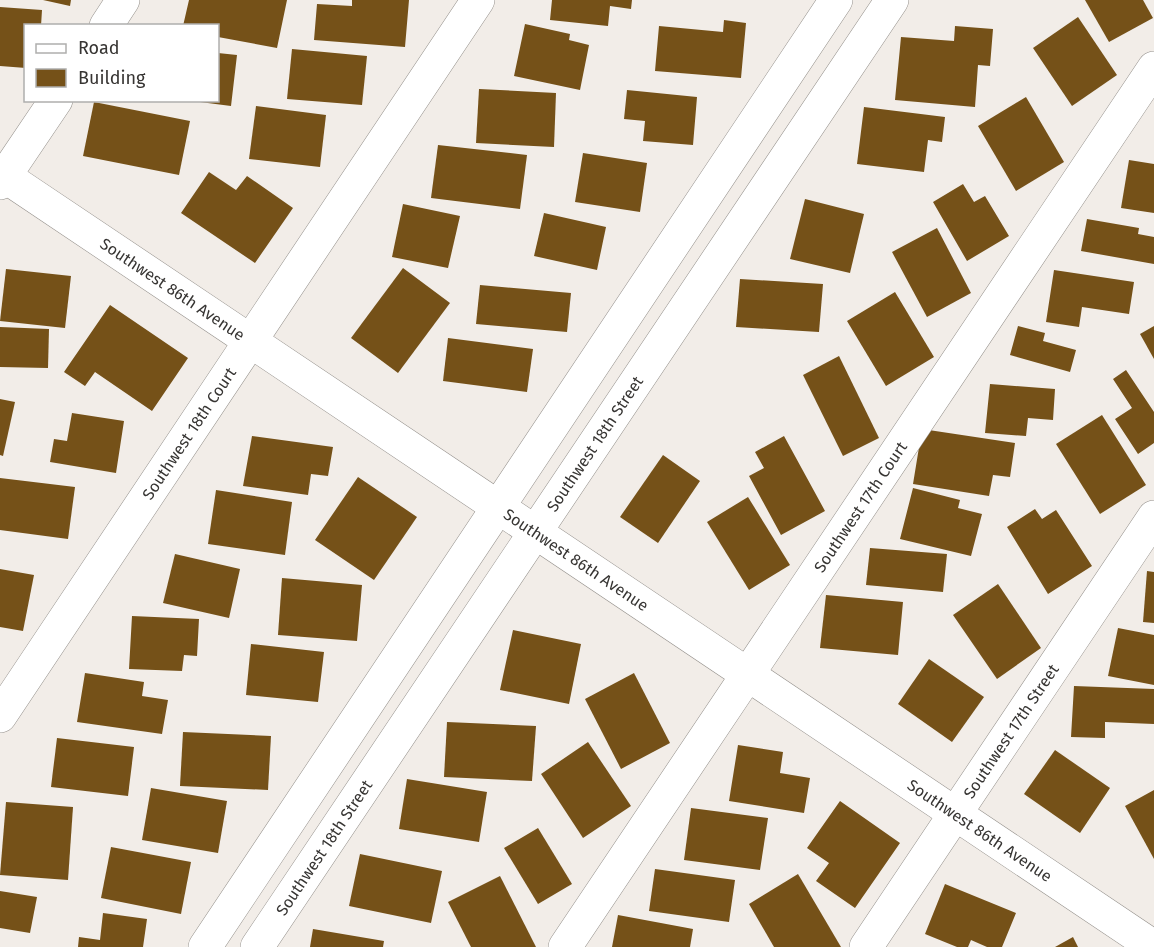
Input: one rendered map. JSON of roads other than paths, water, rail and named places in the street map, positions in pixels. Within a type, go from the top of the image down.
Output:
[{"type":"street","points":[[107,24],[123,0]]},
{"type":"street","name":"Southwest 18th Court","points":[[0,716],[478,0]]},
{"type":"street","points":[[205,947],[836,0]]},
{"type":"street","name":"Southwest 18th Street","points":[[257,947],[892,0]]},
{"type":"street","name":"Southwest 17th Court","points":[[565,947],[1154,68]]},
{"type":"street","points":[[2,178],[55,102]]},
{"type":"street","name":"Southwest 86th Avenue","points":[[2,178],[537,531],[955,816],[1154,947]]},
{"type":"street","name":"Southwest 17th Street","points":[[866,947],[1154,517]]}]
